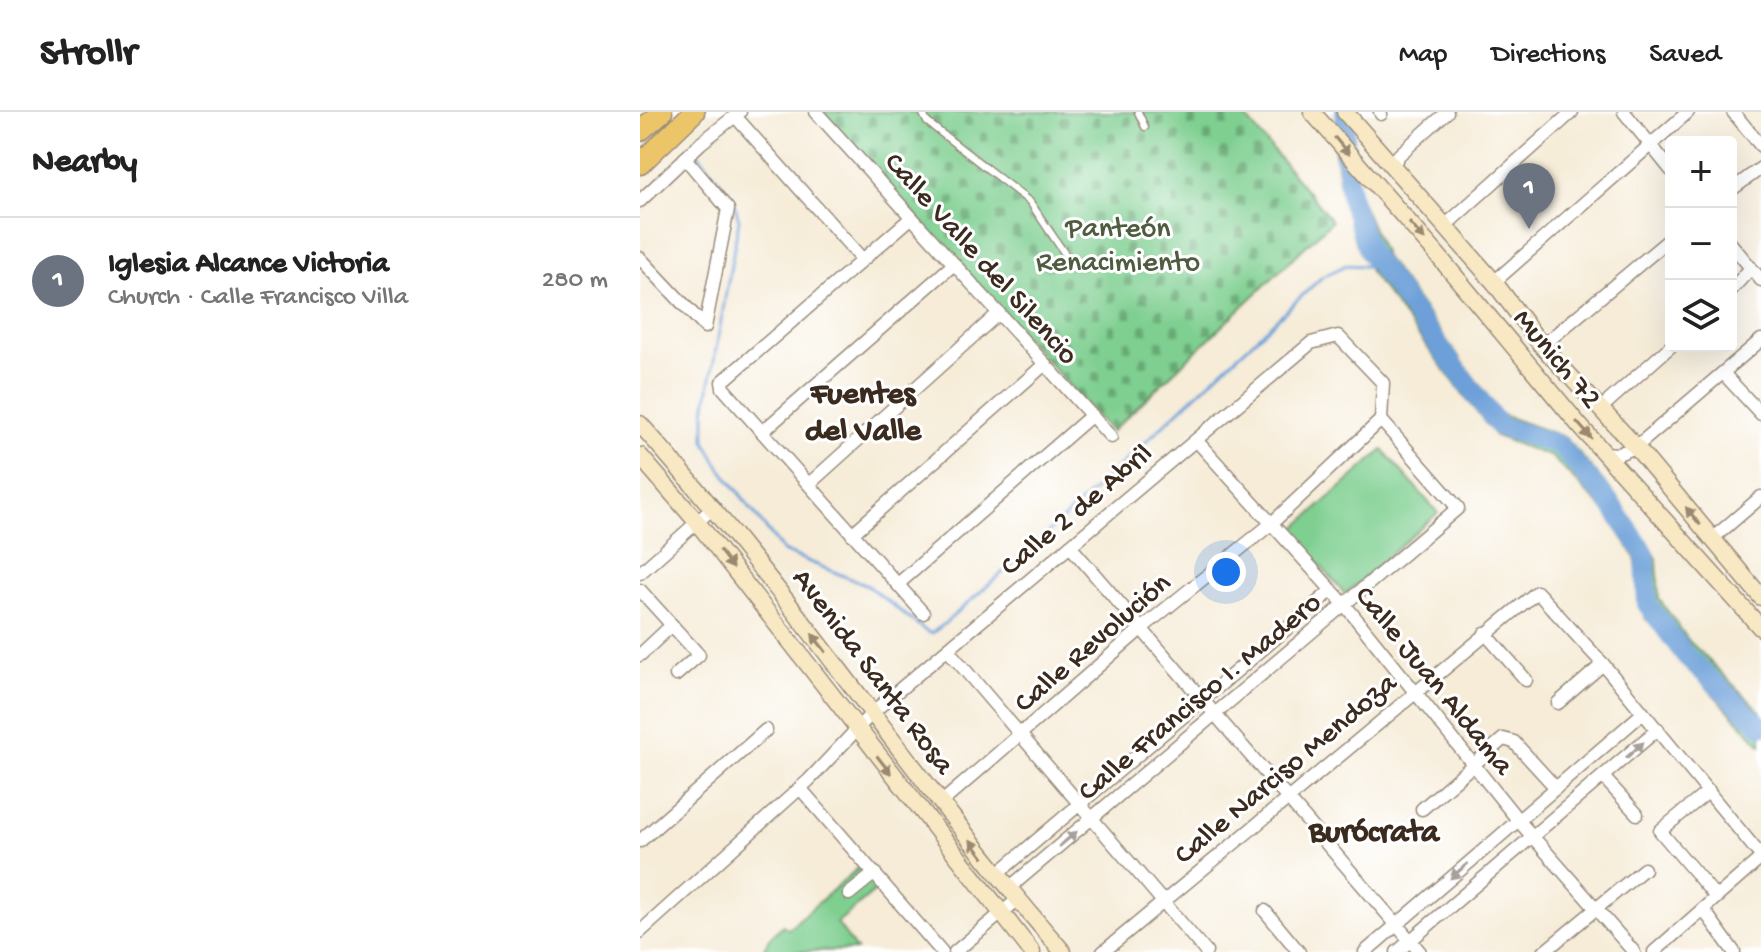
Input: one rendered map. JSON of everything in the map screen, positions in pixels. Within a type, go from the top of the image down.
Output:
[{"type":"highway","points":[[640,164],[695,115]]},
{"type":"main road","name":"Munich 72","points":[[1345,112],[1494,282],[1542,346],[1636,447],[1760,595]]},
{"type":"main road","name":"Munich 72","points":[[1316,116],[1604,453],[1761,628]]},
{"type":"main road","name":"Avenida Santa Rosa","points":[[640,424],[714,507],[996,875],[1063,952]]},
{"type":"main road","name":"Avenida Santa Rosa","points":[[640,456],[697,522],[1032,952]]},
{"type":"street","name":"Calle Valle del Silencio","points":[[816,112],[1111,437]]},
{"type":"street","points":[[1392,166],[1399,155],[1447,112]]},
{"type":"street","points":[[1446,225],[1572,112]]},
{"type":"street","points":[[1624,112],[1665,162]]},
{"type":"street","points":[[1494,282],[1688,112]]},
{"type":"street","points":[[1733,112],[1761,146]]},
{"type":"street","points":[[640,201],[692,151],[738,114],[862,259]]},
{"type":"street","points":[[640,258],[703,327],[728,209],[692,151]]},
{"type":"street","points":[[1737,186],[1761,168]]},
{"type":"street","points":[[911,218],[722,382],[723,388],[923,613]]},
{"type":"street","points":[[1542,346],[1665,243]]},
{"type":"street","points":[[1737,251],[1761,280]]},
{"type":"street","points":[[762,432],[954,264]]},
{"type":"street","points":[[1737,283],[1751,268]]},
{"type":"street","points":[[809,484],[999,313]]},
{"type":"street","name":"Calle 2 de Abril","points":[[640,932],[800,788],[858,732],[873,712],[1311,343],[1338,336],[1383,383],[1381,420]]},
{"type":"street","points":[[1604,453],[1618,454],[1636,447],[1761,340]]},
{"type":"street","points":[[1601,408],[1665,351]]},
{"type":"street","points":[[852,534],[1045,364]]},
{"type":"street","points":[[1723,373],[1761,414]]},
{"type":"street","points":[[898,584],[1092,415]]},
{"type":"street","name":"Calle Francisco I. Madero","points":[[955,952],[1000,913],[1012,894],[1091,820],[1214,712],[1458,508],[1381,420]]},
{"type":"street","name":"Calle Revolución","points":[[941,803],[1142,628],[1271,524],[1381,420]]},
{"type":"street","name":"Calle Juan Aldama","points":[[1196,440],[1345,605],[1518,820],[1598,907],[1634,952]]},
{"type":"street","points":[[1712,539],[1761,497]]},
{"type":"street","points":[[642,569],[714,507]]},
{"type":"street","points":[[1070,546],[1420,952]]},
{"type":"street","points":[[640,590],[699,655],[676,675]]},
{"type":"street","name":"Calle Francisco I. Madero","points":[[996,875],[1331,591]]},
{"type":"street","name":"Calle Narciso Mendoza","points":[[1103,952],[1286,797],[1537,592],[1603,664]]},
{"type":"street","points":[[640,655],[672,625]]},
{"type":"street","points":[[1485,633],[1526,680]]},
{"type":"street","points":[[948,650],[1206,952]]},
{"type":"street","points":[[1558,703],[1603,664],[1761,857],[1654,952]]},
{"type":"street","points":[[1365,952],[1643,713]]},
{"type":"street","points":[[1397,952],[1658,729]]},
{"type":"street","points":[[640,841],[766,730]]},
{"type":"street","points":[[1422,809],[1496,741],[1508,739],[1556,788]]},
{"type":"street","points":[[1604,778],[1637,814]]},
{"type":"street","points":[[800,788],[942,952]]},
{"type":"street","points":[[1709,791],[1660,831],[1716,897]]},
{"type":"street","points":[[1544,952],[1644,869]]},
{"type":"street","points":[[849,894],[875,873]]},
{"type":"street","points":[[1703,909],[1734,952]]},
{"type":"street","points":[[1265,911],[1299,952]]},
{"type":"lane","points":[[922,112],[927,122],[1030,202],[1075,269]]},
{"type":"lane","points":[[1138,112],[1145,127]]},
{"type":"green space","name":"Panteón Renacimiento","points":[[822,112],[1241,112],[1332,221],[1111,432]]},
{"type":"green space","points":[[1343,112],[1346,112],[1358,194],[1385,257],[1502,415],[1565,437],[1617,497],[1657,558],[1659,599],[1689,641],[1761,712],[1761,745],[1693,673],[1686,656],[1645,618],[1635,557],[1605,511],[1552,457],[1495,436],[1372,275],[1355,241],[1341,193],[1334,146]]},
{"type":"green space","points":[[1383,450],[1438,513],[1345,594],[1291,532]]},
{"type":"green space","points":[[864,863],[882,885],[837,923],[856,950],[762,952],[770,937],[783,925],[788,929]]},
{"type":"waterway","points":[[1345,112],[1345,155],[1351,200],[1369,252],[1499,426],[1559,445],[1610,503],[1645,554],[1647,604],[1686,656],[1761,726]]},
{"type":"waterway","points":[[698,154],[733,199],[739,220],[705,411],[705,441],[721,469],[783,551],[868,586],[932,633],[1062,520],[1322,277],[1346,265],[1380,267]]},
{"type":"place","name":"Iglesia Alcance Victoria","points":[[1529,229]]},
{"type":"district","name":"Fuentes del Valle","points":[[863,410]]},
{"type":"district","name":"Burócrata","points":[[1374,829]]}]
